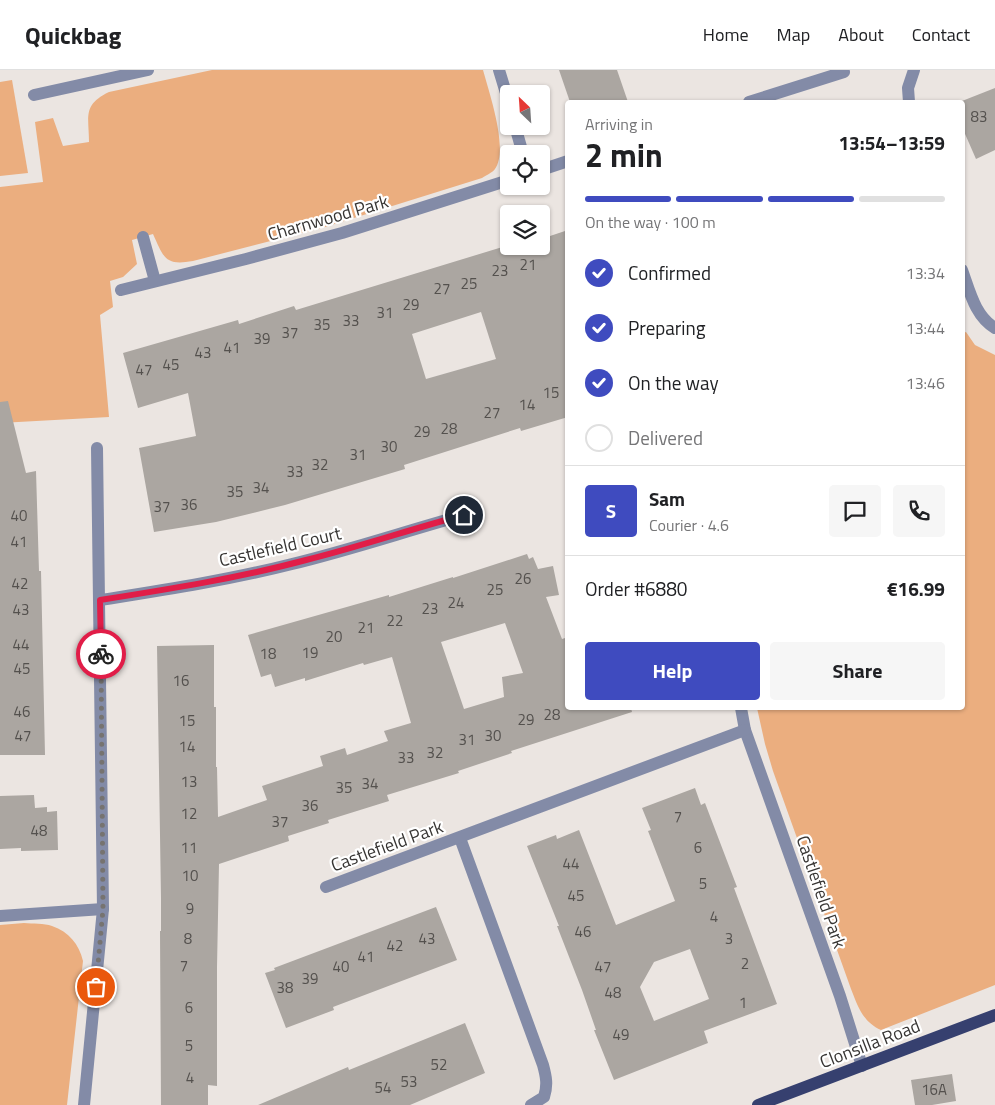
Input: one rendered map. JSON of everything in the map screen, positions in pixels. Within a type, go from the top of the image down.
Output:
[{"type":"main road","name":"Clonsilla Road","points":[[758,1105],[995,1015]]},
{"type":"street","points":[[34,95],[148,70]]},
{"type":"street","points":[[500,70],[504,85]]},
{"type":"street","points":[[909,100],[908,88],[914,70]]},
{"type":"street","points":[[755,100],[844,72]]},
{"type":"street","points":[[550,167],[565,163]]},
{"type":"street","name":"Charnwood Park","points":[[121,290],[342,233],[500,183]]},
{"type":"street","points":[[143,237],[155,281]]},
{"type":"street","points":[[965,278],[978,310],[986,322],[995,328]]},
{"type":"street","points":[[84,1105],[103,909],[98,448]]},
{"type":"street","name":"Castlefield Court","points":[[100,600],[165,590],[270,569],[357,547],[464,515]]},
{"type":"street","name":"Castlefield Park","points":[[741,710],[745,730],[840,996],[862,1066]]},
{"type":"street","name":"Castlefield Park","points":[[326,887],[745,730]]},
{"type":"street","name":"Castlefield Park","points":[[460,838],[543,1064],[547,1081],[544,1097],[532,1105]]},
{"type":"street","points":[[0,916],[103,909]]},
{"type":"shaded area","points":[[212,70],[483,70],[499,135],[499,160],[495,169],[482,178],[325,227],[193,261],[171,261],[163,254],[153,234],[132,240],[137,264],[123,277],[110,281],[113,307],[100,315],[109,417],[0,423],[0,187],[43,182],[35,122],[53,118],[63,146],[89,142],[88,119],[91,107],[100,97],[109,92]]},
{"type":"shaded area","points":[[12,80],[28,173],[0,176],[0,82]]},
{"type":"shaded area","points":[[965,332],[975,345],[995,355],[995,985],[881,1030],[865,1018],[851,989],[773,771],[757,710],[965,710]]},
{"type":"shaded area","points":[[24,923],[49,925],[68,935],[79,949],[83,961],[67,1105],[0,1105],[0,925]]},
{"type":"building","points":[[559,70],[617,70],[627,100],[569,100]]},
{"type":"building","points":[[995,88],[995,150],[976,159],[965,134],[965,100]]},
{"type":"building","points":[[565,231],[565,418],[521,431],[520,428],[404,465],[405,469],[285,505],[216,522],[154,532],[139,448],[196,436],[188,393],[138,408],[123,353],[238,320],[239,324],[294,306],[296,310],[500,248],[500,255],[550,255],[550,236]],"holes":[[[481,312],[496,359],[426,379],[412,334]]]},
{"type":"building","points":[[8,401],[26,473],[36,471],[39,571],[41,571],[45,755],[0,755],[0,402]]},
{"type":"building","points":[[527,554],[529,559],[533,557],[538,569],[553,566],[559,595],[546,597],[562,639],[565,638],[565,710],[632,710],[632,712],[511,751],[512,753],[458,771],[459,773],[387,795],[389,801],[328,820],[329,823],[288,836],[289,841],[219,864],[217,1086],[208,1085],[208,1105],[161,1105],[161,898],[157,646],[214,645],[218,817],[267,800],[262,786],[323,766],[320,756],[345,748],[347,755],[388,741],[384,731],[411,723],[392,657],[364,665],[363,663],[305,681],[305,678],[275,687],[271,674],[261,677],[248,635],[389,595],[389,597]],"holes":[[[505,623],[523,673],[502,677],[504,697],[464,709],[441,642]]]},
{"type":"building","points":[[695,788],[701,805],[705,803],[737,887],[734,888],[777,1004],[704,1031],[708,1043],[614,1080],[594,1030],[596,1030],[582,990],[557,926],[559,926],[527,846],[556,835],[557,839],[579,830],[616,925],[675,901],[648,831],[651,830],[642,808]],"holes":[[[690,949],[709,999],[654,1021],[640,987],[654,962]]]},
{"type":"building","points":[[34,795],[35,808],[47,807],[47,812],[57,811],[58,850],[21,851],[21,848],[0,849],[0,796]]},
{"type":"building","points":[[436,907],[457,960],[333,1007],[334,1010],[286,1028],[265,973]]},
{"type":"building","points":[[465,1023],[485,1073],[410,1105],[258,1105],[348,1067],[349,1070]]},
{"type":"building","points":[[952,1074],[956,1101],[932,1105],[915,1105],[911,1080]]},
{"type":"way so far","points":[[96,987],[103,909],[101,654]]},
{"type":"route","points":[[101,654],[100,600],[165,590],[309,560],[464,515]]}]
